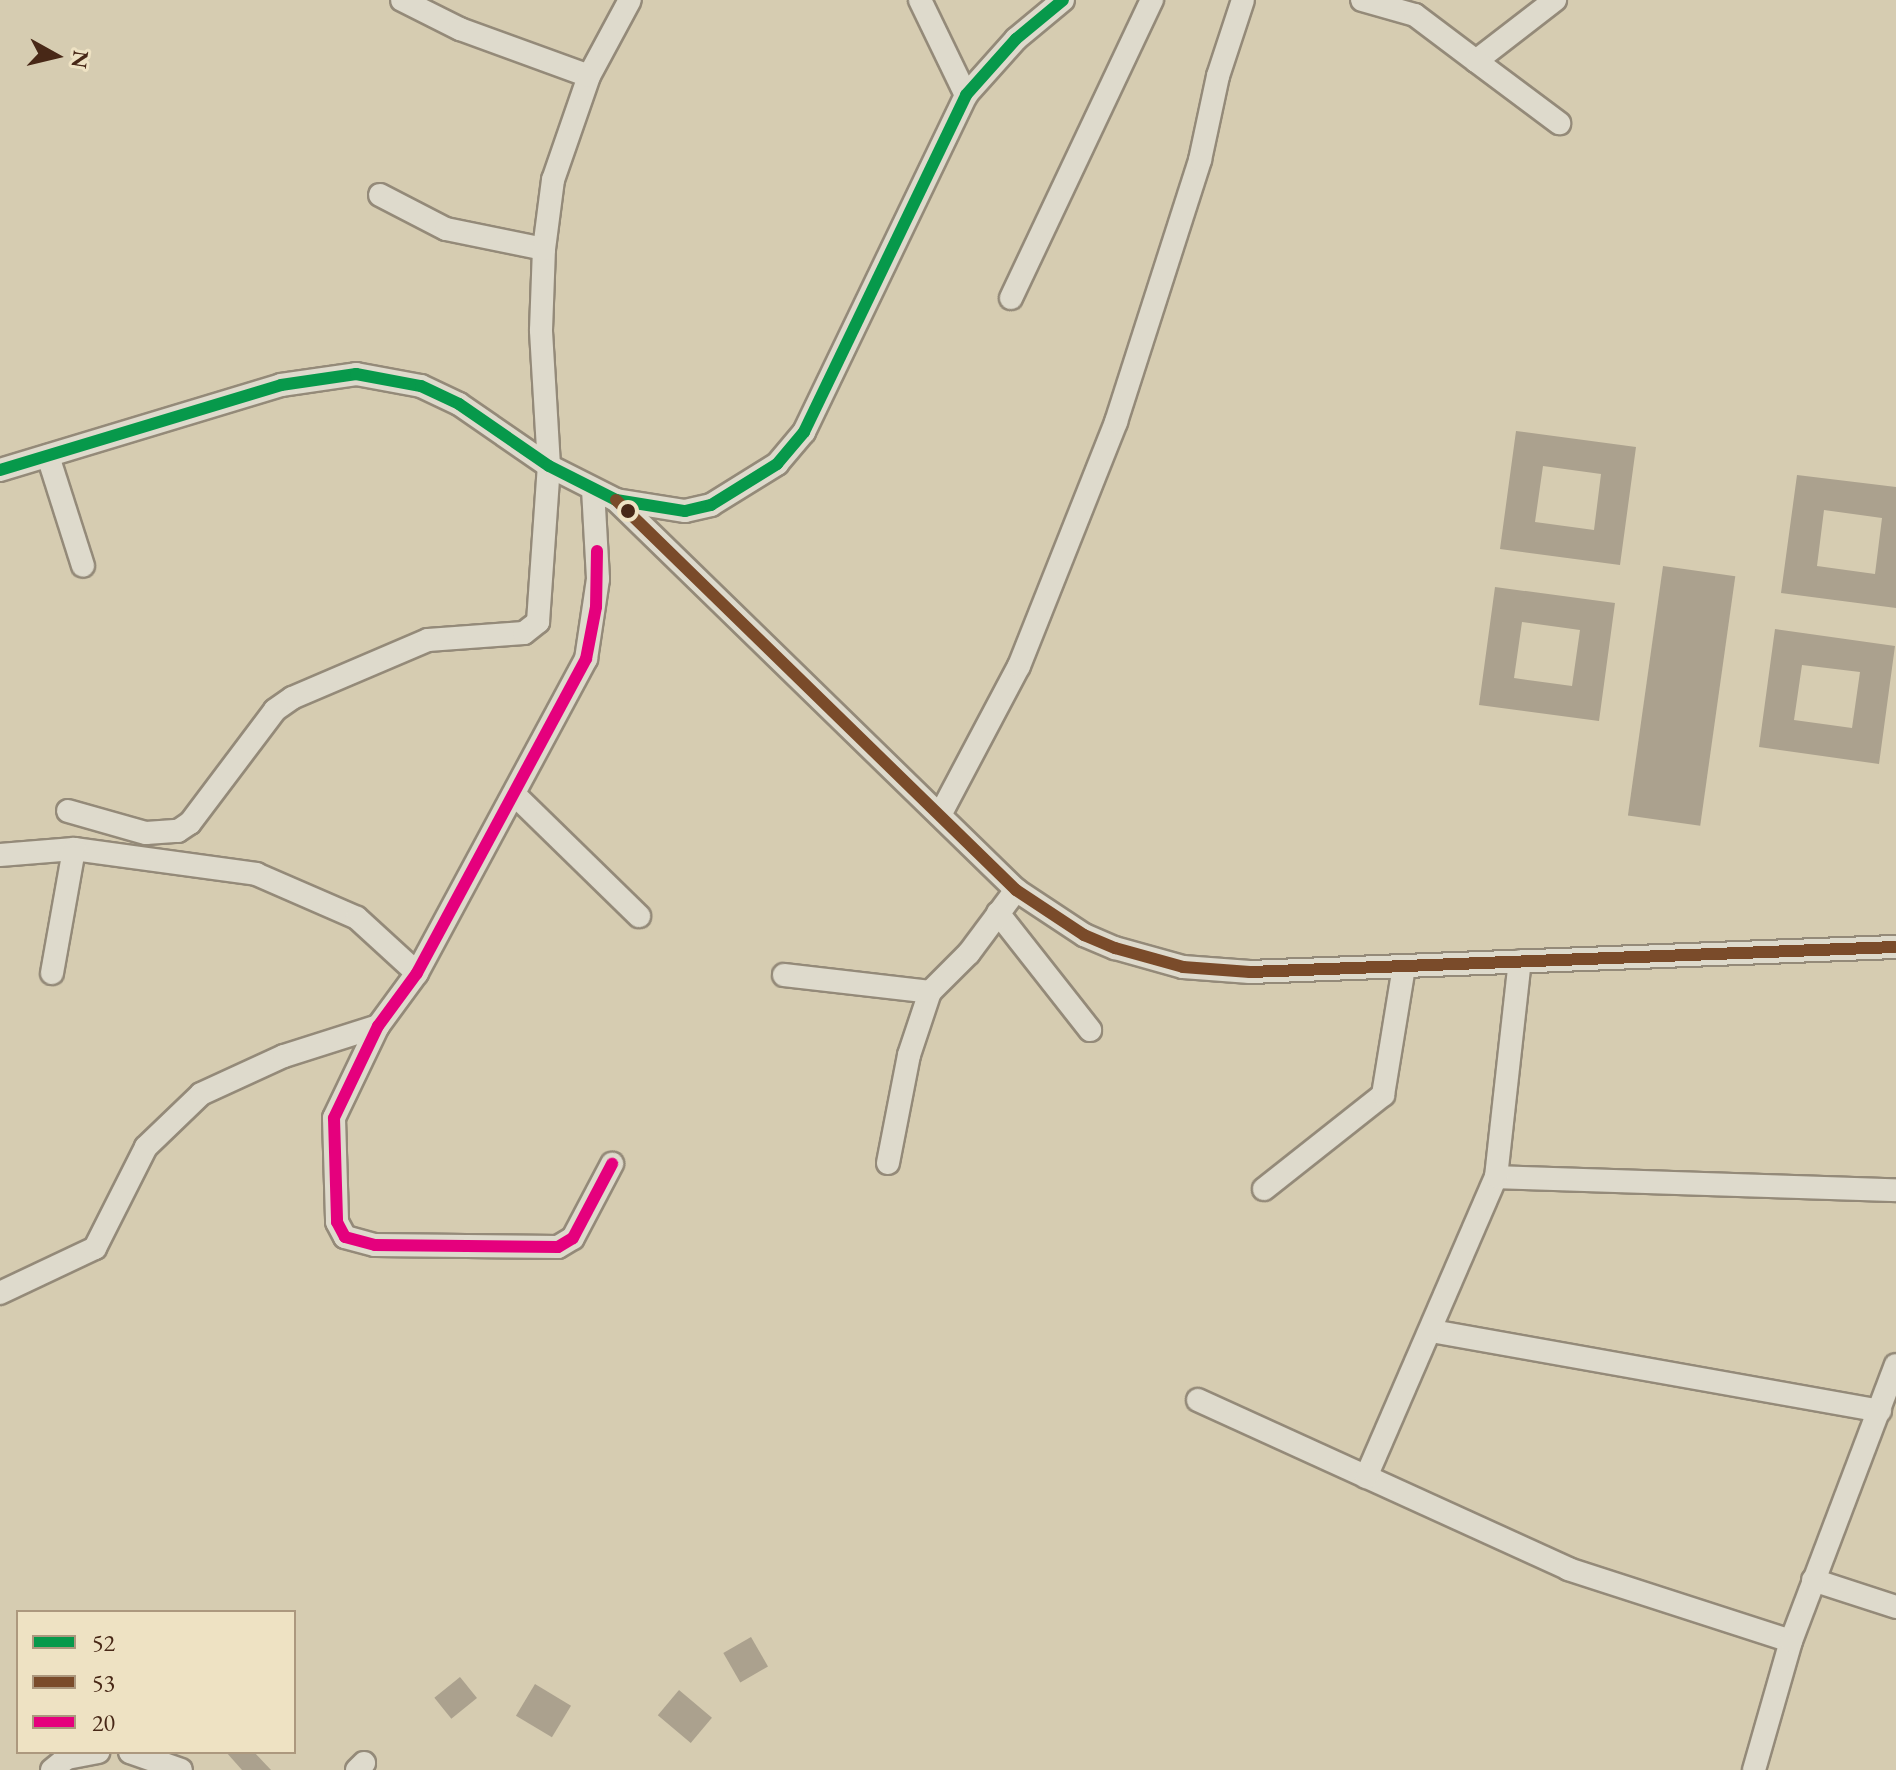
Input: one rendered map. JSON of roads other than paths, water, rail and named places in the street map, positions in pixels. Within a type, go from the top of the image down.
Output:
[{"type":"street","points":[[402,0],[460,29],[589,76]]},
{"type":"street","points":[[68,811],[146,833],[178,831],[275,710],[292,698],[428,640],[532,629],[541,613],[549,466],[541,330],[544,249],[553,180],[589,76],[630,0]]},
{"type":"street","points":[[920,0],[966,95]]},
{"type":"street","points":[[0,470],[281,385],[356,374],[421,386],[459,404],[549,466],[616,500],[649,508],[698,508],[744,488],[777,464],[804,432],[966,95],[1016,39],[1063,0]]},
{"type":"street","points":[[1011,298],[1152,0]]},
{"type":"street","points":[[940,815],[1019,666],[1116,422],[1200,160],[1218,76],[1243,0]]},
{"type":"street","points":[[1362,0],[1415,15],[1559,123]]},
{"type":"street","points":[[1476,61],[1555,0]]},
{"type":"street","points":[[380,195],[446,229],[544,249]]},
{"type":"street","points":[[48,456],[83,566]]},
{"type":"street","points":[[593,489],[598,579],[589,647],[516,796],[417,973],[378,1026],[334,1118],[337,1222],[345,1237],[375,1245],[558,1247],[573,1238],[612,1164]]},
{"type":"street","points":[[616,500],[1016,890],[1084,935],[1183,967],[1250,972],[1896,947]]},
{"type":"street","points":[[516,796],[639,916]]},
{"type":"street","points":[[0,855],[74,849],[256,874],[357,918],[417,973]]},
{"type":"street","points":[[52,973],[74,849]]},
{"type":"street","points":[[888,1163],[909,1055],[930,992],[969,953],[1016,890]]},
{"type":"street","points":[[998,913],[1090,1030]]},
{"type":"street","points":[[1366,1477],[1432,1331],[1496,1177],[1520,961]]},
{"type":"street","points":[[1264,1189],[1383,1095],[1404,967]]},
{"type":"street","points":[[784,975],[930,992]]},
{"type":"street","points":[[0,1293],[95,1248],[146,1147],[201,1094],[284,1056],[378,1026]]},
{"type":"street","points":[[1496,1177],[1896,1190]]},
{"type":"street","points":[[1432,1331],[1880,1411]]},
{"type":"street","points":[[1754,1770],[1791,1641],[1896,1365]]},
{"type":"street","points":[[1198,1400],[1568,1569],[1791,1641]]},
{"type":"street","points":[[1813,1580],[1896,1607]]},
{"type":"street","points":[[52,1770],[67,1758],[88,1754]]},
{"type":"street","points":[[136,1754],[181,1770]]}]
